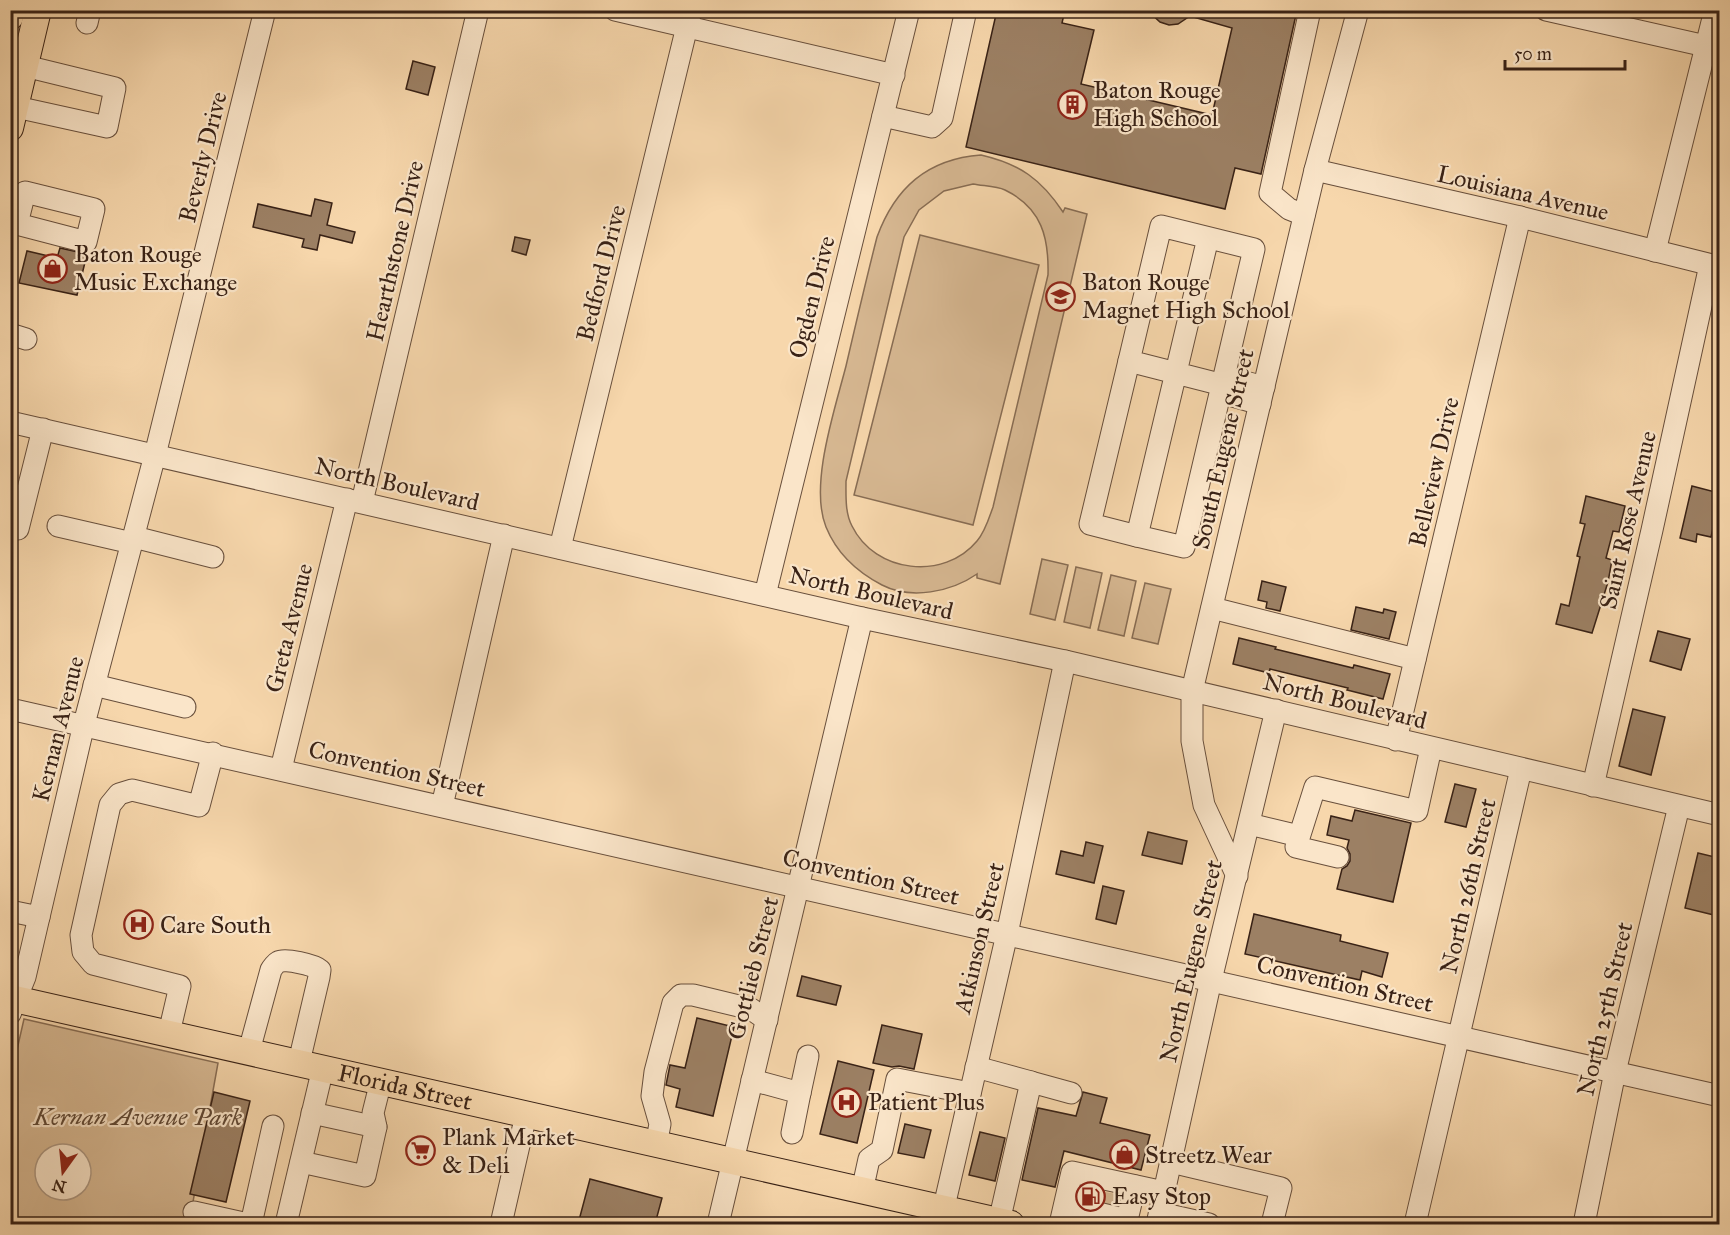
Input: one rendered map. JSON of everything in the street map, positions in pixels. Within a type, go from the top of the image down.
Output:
[{"type":"main road","points":[[10,17],[12,10]]},
{"type":"main road","points":[[13,117],[38,10]]},
{"type":"main road","name":"Florida Street","points":[[12,1004],[170,1033],[862,1191],[941,1217],[1005,1223]]},
{"type":"street","name":"Beverly Drive","points":[[155,455],[266,10]]},
{"type":"street","name":"Hearthstone Drive","points":[[355,500],[478,10]]},
{"type":"street","points":[[615,10],[689,18],[894,75]]},
{"type":"street","name":"Ogden Drive","points":[[765,595],[909,10]]},
{"type":"street","points":[[884,116],[932,127],[942,117],[966,10]]},
{"type":"street","points":[[1304,215],[1288,209],[1270,193],[1310,10]]},
{"type":"street","name":"South Eugene Street","points":[[1237,876],[1204,805],[1192,741],[1192,691],[1304,215],[1358,10]]},
{"type":"street","points":[[1546,10],[1713,48]]},
{"type":"street","points":[[1655,251],[1713,48],[1715,10]]},
{"type":"street","name":"Bedford Drive","points":[[560,548],[689,18]]},
{"type":"street","points":[[13,117],[107,127],[115,88],[25,66]]},
{"type":"street","name":"Louisiana Avenue","points":[[1315,170],[1520,217],[1715,266]]},
{"type":"street","name":"Belleview Drive","points":[[1396,740],[1520,217]]},
{"type":"street","points":[[1161,226],[1254,249],[1184,547],[1090,524],[1129,361],[1161,226]]},
{"type":"street","points":[[1137,536],[1208,238]]},
{"type":"street","name":"Saint Rose Avenue","points":[[1593,786],[1715,266]]},
{"type":"street","points":[[1129,361],[1223,385],[1229,395],[1262,395]]},
{"type":"street","name":"North Boulevard","points":[[10,422],[862,618],[1065,661],[1719,815]]},
{"type":"street","points":[[18,529],[43,429]]},
{"type":"street","name":"Kernan Avenue","points":[[12,1004],[25,977],[84,724],[155,455]]},
{"type":"street","name":"Greta Avenue","points":[[281,769],[355,500]]},
{"type":"street","points":[[58,526],[213,557]]},
{"type":"street","points":[[442,806],[504,535]]},
{"type":"street","points":[[1212,608],[1415,659]]},
{"type":"street","name":"Gottlieb Street","points":[[718,1224],[862,618]]},
{"type":"street","name":"Atkinson Street","points":[[941,1217],[1007,934],[1065,661]]},
{"type":"street","points":[[94,685],[185,706]]},
{"type":"street","name":"Convention Street","points":[[10,709],[213,753],[1719,1096]]},
{"type":"street","name":"North Eugene Street","points":[[1159,1219],[1211,980],[1276,710]]},
{"type":"street","points":[[1338,857],[1296,847],[1315,787],[1417,811],[1431,748]]},
{"type":"street","points":[[170,1033],[180,986],[93,964],[82,952],[81,935],[110,805],[119,794],[132,790],[200,806],[213,753]]},
{"type":"street","name":"North 26th Street","points":[[1415,1224],[1521,769]]},
{"type":"street","name":"North 25th Street","points":[[1584,1224],[1615,1072],[1678,806]]},
{"type":"street","points":[[1249,824],[1299,837]]},
{"type":"street","points":[[10,911],[39,917]]},
{"type":"street","points":[[249,1051],[271,970],[277,963],[284,961],[316,967],[320,970],[311,1065],[312,1113],[286,1224]]},
{"type":"street","points":[[656,1145],[660,1124],[652,1096],[655,1072],[673,1003],[681,995],[693,995],[751,1009],[767,1020]]},
{"type":"street","points":[[792,1133],[808,1056]]},
{"type":"street","points":[[976,1067],[1071,1093]]},
{"type":"street","points":[[862,1191],[869,1159],[882,1150],[897,1079],[970,1094]]},
{"type":"street","points":[[752,1080],[800,1093]]},
{"type":"street","points":[[194,1212],[249,1224],[270,1136],[302,1157],[365,1176],[376,1127],[373,1113],[381,1081]]},
{"type":"street","points":[[1005,1223],[1031,1082]]},
{"type":"street","points":[[312,1113],[376,1127]]},
{"type":"street","points":[[501,1224],[526,1115]]},
{"type":"street","points":[[1171,1162],[1281,1188],[1272,1224]]},
{"type":"street","points":[[1062,1215],[1072,1172],[1103,1202],[1127,1220],[1135,1186]]},
{"type":"street","points":[[1062,1215],[1103,1202],[1135,1186],[1164,1192]]},
{"type":"street","points":[[1159,1219],[1209,1224]]},
{"type":"green space","points":[[981,155],[1007,163],[1038,182],[1063,212],[1065,208],[1087,214],[1000,584],[977,578],[977,574],[955,585],[931,592],[905,592],[893,590],[864,574],[836,546],[826,527],[822,510],[820,490],[822,469],[830,425],[877,237],[884,220],[893,204],[915,179],[929,170],[962,158]],"holes":[[[973,184],[1005,190],[1018,197],[1035,215],[1045,237],[1048,275],[993,507],[985,529],[977,541],[963,554],[947,562],[929,566],[911,566],[893,562],[877,554],[863,542],[848,516],[846,481],[904,237],[919,210],[944,191]]]},
{"type":"green space","points":[[920,235],[1039,265],[973,525],[854,495]]},
{"type":"green space","points":[[1042,559],[1068,565],[1055,620],[1030,614]]},
{"type":"green space","points":[[1076,567],[1102,573],[1090,628],[1064,622]]},
{"type":"green space","points":[[1111,575],[1136,581],[1124,636],[1098,630]]},
{"type":"green space","points":[[1145,583],[1171,589],[1158,644],[1132,638]]},
{"type":"green space","name":"Kernan Avenue Park","points":[[24,1019],[218,1063],[189,1224],[11,1224],[11,1076]]},
{"type":"building","name":"Baton Rouge High School","points":[[997,10],[1065,10],[1062,23],[1094,30],[1081,84],[1212,115],[1232,28],[1190,16],[1178,24],[1169,25],[1160,22],[1147,10],[1297,10],[1261,174],[1235,168],[1225,209],[966,147]]},
{"type":"building","points":[[413,61],[435,67],[428,95],[406,89]]},
{"type":"building","points":[[315,199],[332,203],[327,225],[355,232],[352,243],[320,235],[317,250],[302,247],[304,239],[253,227],[258,204],[311,216]]},
{"type":"building","points":[[515,237],[530,240],[526,255],[512,251]]},
{"type":"building","name":"Baton Rouge Music Exchange","points":[[60,248],[87,254],[77,295],[19,283],[27,251],[57,258]]},
{"type":"building","points":[[1692,486],[1719,493],[1711,537],[1697,534],[1696,542],[1680,538]]},
{"type":"building","points":[[1586,496],[1625,506],[1619,532],[1613,531],[1606,558],[1612,560],[1608,582],[1592,633],[1556,624],[1561,604],[1569,606],[1580,557],[1577,556],[1585,524],[1580,523]]},
{"type":"building","points":[[1262,581],[1286,587],[1280,611],[1266,608],[1267,602],[1258,600]]},
{"type":"building","points":[[1356,607],[1383,613],[1384,609],[1396,612],[1389,639],[1351,630]]},
{"type":"building","points":[[1658,631],[1690,639],[1681,670],[1650,661]]},
{"type":"building","points":[[1239,638],[1353,668],[1354,665],[1390,674],[1383,699],[1270,669],[1269,673],[1233,664]]},
{"type":"building","points":[[1633,709],[1665,717],[1651,775],[1619,766]]},
{"type":"building","points":[[1455,784],[1476,789],[1466,827],[1445,822]]},
{"type":"building","points":[[1355,810],[1411,823],[1393,902],[1337,889],[1342,869],[1350,861],[1347,848],[1349,840],[1327,835],[1331,816],[1352,821]]},
{"type":"building","points":[[1148,832],[1187,841],[1182,864],[1142,855]]},
{"type":"building","points":[[1086,842],[1103,846],[1094,883],[1056,874],[1061,851],[1083,856]]},
{"type":"building","points":[[1698,853],[1719,858],[1719,891],[1714,915],[1685,908]]},
{"type":"building","points":[[1103,886],[1124,891],[1116,924],[1096,919]]},
{"type":"building","points":[[1254,914],[1341,935],[1340,941],[1388,953],[1382,977],[1362,971],[1360,980],[1245,954]]},
{"type":"building","points":[[802,976],[841,986],[836,1005],[797,996]]},
{"type":"building","points":[[697,1018],[734,1027],[713,1116],[676,1107],[680,1089],[666,1085],[670,1065],[685,1068]]},
{"type":"building","points":[[882,1025],[922,1034],[914,1069],[873,1063]]},
{"type":"building","name":"Patient Plus","points":[[838,1061],[874,1070],[857,1143],[820,1134]]},
{"type":"building","points":[[214,1092],[250,1101],[226,1202],[190,1194]]},
{"type":"building","points":[[1083,1092],[1107,1098],[1100,1123],[1150,1135],[1141,1170],[1064,1151],[1055,1187],[1022,1180],[1038,1108],[1076,1116]]},
{"type":"building","points":[[905,1124],[931,1130],[924,1158],[898,1153]]},
{"type":"building","points":[[980,1132],[1005,1138],[995,1181],[969,1175]]},
{"type":"building","points":[[590,1179],[662,1198],[655,1224],[578,1224]]},
{"type":"tunnel","points":[[1087,1204],[1090,1187]]},
{"type":"tunnel","points":[[1108,1209],[1111,1193]]},
{"type":"place","name":"Baton Rouge High School","points":[[1072,104]]},
{"type":"place","name":"Baton Rouge Music Exchange","points":[[53,268]]},
{"type":"place","name":"Baton Rouge Magnet High School","points":[[1061,296]]},
{"type":"place","name":"Care South","points":[[139,925]]},
{"type":"place","name":"Patient Plus","points":[[847,1102]]},
{"type":"place","name":"Plank Market & Deli","points":[[421,1151]]},
{"type":"place","name":"Streetz Wear","points":[[1124,1155]]},
{"type":"place","name":"Easy Stop","points":[[1091,1196]]}]
